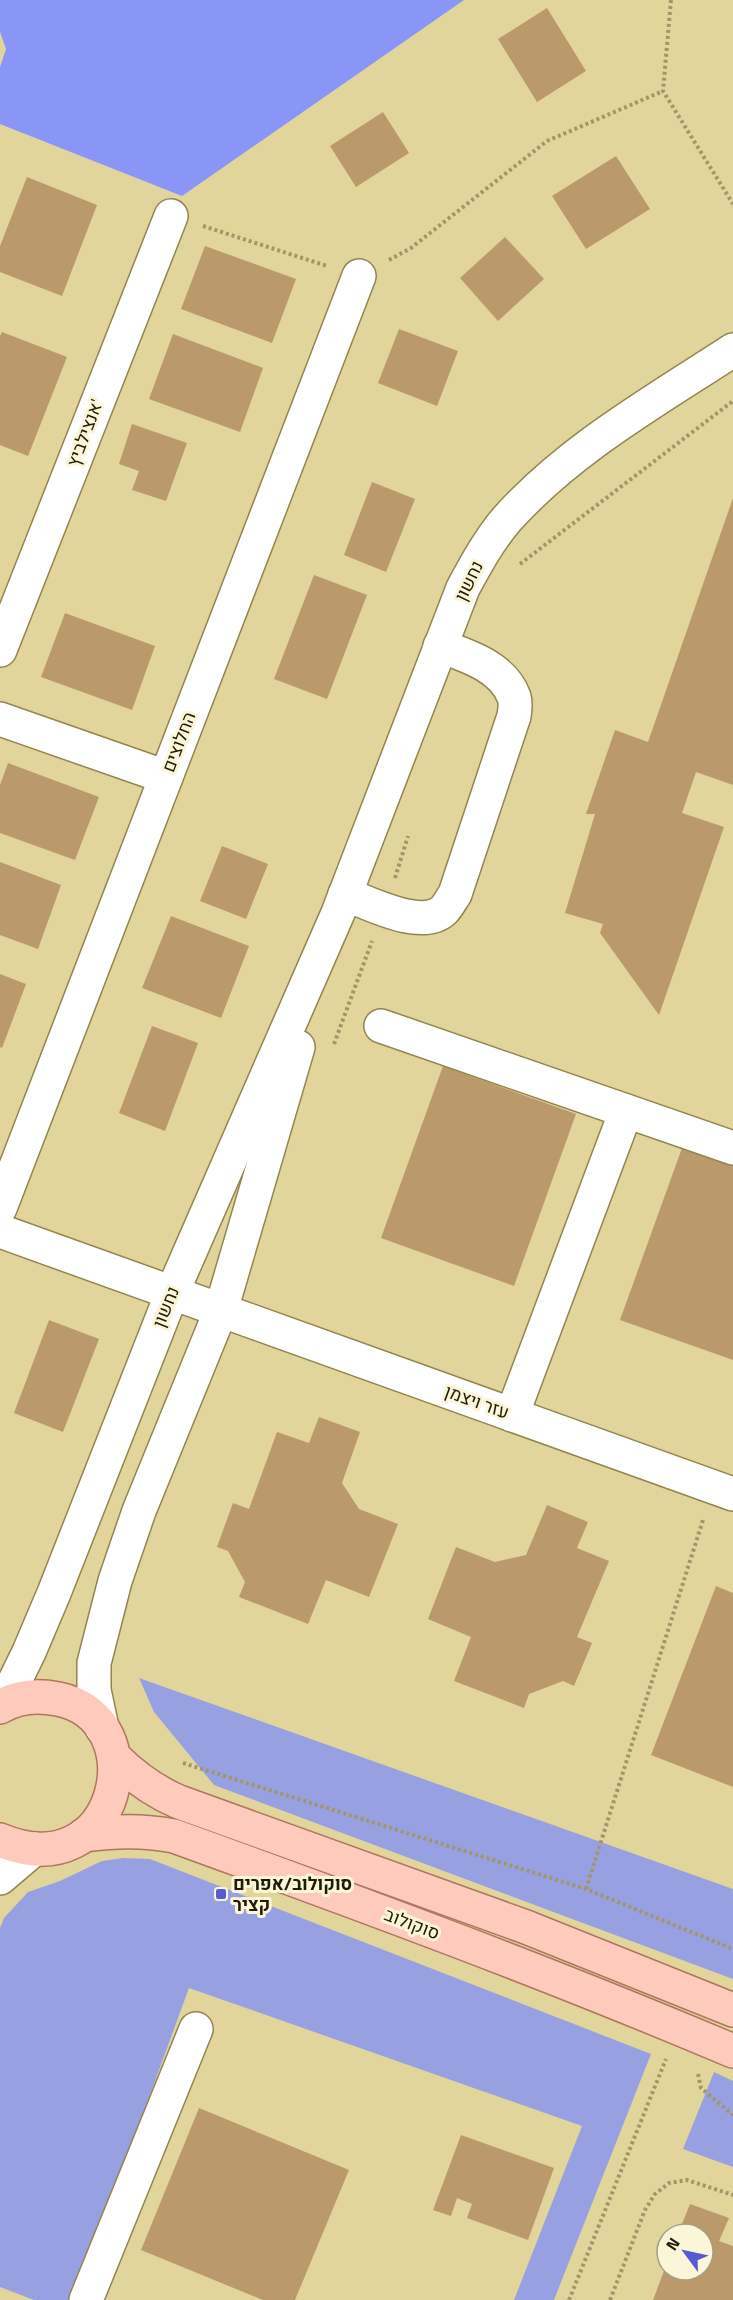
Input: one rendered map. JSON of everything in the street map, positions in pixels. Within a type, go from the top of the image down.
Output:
[{"type":"main road","name":"סוקולוב","points":[[1,1706],[22,1698],[44,1696],[64,1700],[85,1712],[138,1780],[157,1793],[526,1927],[733,2010]]},
{"type":"main road","points":[[0,1840],[19,1848],[34,1849],[64,1845],[84,1835],[101,1818],[112,1797],[116,1773],[108,1743]]},
{"type":"main road","name":"סוקולוב","points":[[84,1835],[119,1830],[146,1830],[174,1836],[351,1900],[733,2051]]},
{"type":"street","name":"אנצילביץ'","points":[[0,650],[171,216]]},
{"type":"street","name":"החלוצים","points":[[0,1208],[359,276]]},
{"type":"street","name":"נחשון","points":[[1,1706],[29,1652],[172,1293],[341,904],[463,588],[484,550],[507,520],[541,486],[611,430],[733,350]]},
{"type":"street","points":[[341,904],[384,909],[410,917],[427,918],[444,910],[455,894],[514,716],[515,699],[508,686],[490,668],[468,656],[441,646]]},
{"type":"street","points":[[0,719],[166,777]]},
{"type":"street","name":"נחשון","points":[[108,1743],[94,1690],[94,1663],[115,1581],[139,1511],[221,1310],[341,904]]},
{"type":"street","points":[[381,1026],[733,1148]]},
{"type":"street","points":[[512,1415],[626,1111]]},
{"type":"street","name":"עזר ויצמן","points":[[0,1231],[723,1490]]},
{"type":"street","points":[[0,1878],[34,1849]]},
{"type":"street","points":[[86,2300],[196,2029]]},
{"type":"path","points":[[671,0],[663,91],[733,204]]},
{"type":"path","points":[[171,216],[359,276],[411,248],[547,141],[663,91]]},
{"type":"path","points":[[519,565],[733,401]]},
{"type":"path","points":[[331,1052],[410,832]]},
{"type":"path","points":[[586,1888],[723,1490]]},
{"type":"path","points":[[174,1760],[586,1888],[733,1949]]},
{"type":"path","points":[[569,2300],[678,2028]]},
{"type":"path","points":[[610,2300],[645,2210],[655,2194],[669,2183],[687,2180],[733,2195]]},
{"type":"shaded area","points":[[0,0],[464,0],[182,196],[0,124],[0,67],[6,49],[0,32]]},
{"type":"shaded area","points":[[139,1678],[733,1889],[733,1979],[214,1785],[154,1712]]},
{"type":"shaded area","points":[[123,1858],[150,1859],[651,2054],[554,2300],[514,2300],[582,2126],[189,1988],[75,2300],[34,2300],[0,2287],[0,1928],[4,1918],[28,1892],[60,1881],[102,1861]]},
{"type":"shaded area","points":[[714,2072],[733,2081],[733,2167],[683,2149]]},
{"type":"building","points":[[547,8],[586,71],[537,102],[498,39]]},
{"type":"building","points":[[383,112],[409,153],[356,187],[330,146]]},
{"type":"building","points":[[616,156],[650,209],[586,249],[552,196]]},
{"type":"building","points":[[27,177],[97,205],[62,296],[0,272],[0,246]]},
{"type":"building","points":[[505,237],[544,279],[498,321],[460,278]]},
{"type":"building","points":[[205,246],[296,279],[272,343],[181,309]]},
{"type":"building","points":[[399,329],[458,351],[437,406],[378,383]]},
{"type":"building","points":[[2,332],[67,357],[28,456],[0,445],[0,336]]},
{"type":"building","points":[[173,334],[263,368],[240,432],[149,399]]},
{"type":"building","points":[[132,424],[187,443],[166,501],[132,490],[139,471],[119,464]]},
{"type":"building","points":[[372,482],[415,499],[386,572],[344,555]]},
{"type":"building","points":[[733,498],[733,785],[696,772],[682,813],[724,827],[659,1015],[600,933],[603,924],[565,913],[595,814],[586,814],[615,730],[648,742]]},
{"type":"building","points":[[314,575],[367,595],[327,699],[274,679]]},
{"type":"building","points":[[65,613],[155,646],[132,710],[41,677]]},
{"type":"building","points":[[8,763],[99,797],[75,860],[0,833],[0,785]]},
{"type":"building","points":[[222,846],[268,864],[246,919],[200,901]]},
{"type":"building","points":[[0,862],[61,885],[38,949],[0,935]]},
{"type":"building","points":[[171,916],[249,946],[221,1018],[142,988]]},
{"type":"building","points":[[0,974],[26,984],[2,1048],[0,1047]]},
{"type":"building","points":[[152,1026],[198,1043],[165,1131],[119,1113]]},
{"type":"building","points":[[443,1066],[576,1114],[514,1286],[381,1238]]},
{"type":"building","points":[[682,1148],[733,1166],[733,1360],[620,1320]]},
{"type":"building","points":[[49,1320],[99,1339],[63,1432],[14,1413]]},
{"type":"building","points":[[319,1417],[360,1432],[342,1483],[359,1509],[398,1524],[369,1597],[326,1580],[308,1624],[239,1597],[245,1582],[228,1551],[217,1547],[233,1503],[249,1509],[277,1432],[309,1443]]},
{"type":"building","points":[[547,1505],[588,1522],[577,1548],[609,1561],[577,1637],[592,1643],[574,1686],[563,1681],[529,1694],[524,1708],[454,1681],[471,1637],[428,1619],[456,1547],[495,1562],[526,1555]]},
{"type":"building","points":[[716,1586],[733,1593],[733,1787],[651,1755]]},
{"type":"building","points":[[199,2108],[349,2170],[295,2300],[263,2300],[141,2250]]},
{"type":"building","points":[[461,2135],[554,2168],[528,2240],[467,2218],[472,2204],[457,2198],[451,2216],[433,2210]]},
{"type":"building","points":[[690,2204],[729,2218],[719,2241],[733,2246],[733,2300],[653,2300],[660,2282],[715,2282],[715,2222],[683,2222]]},
{"type":"place","name":"סוקולוב/אפרים קציר","points":[[221,1894]]}]
